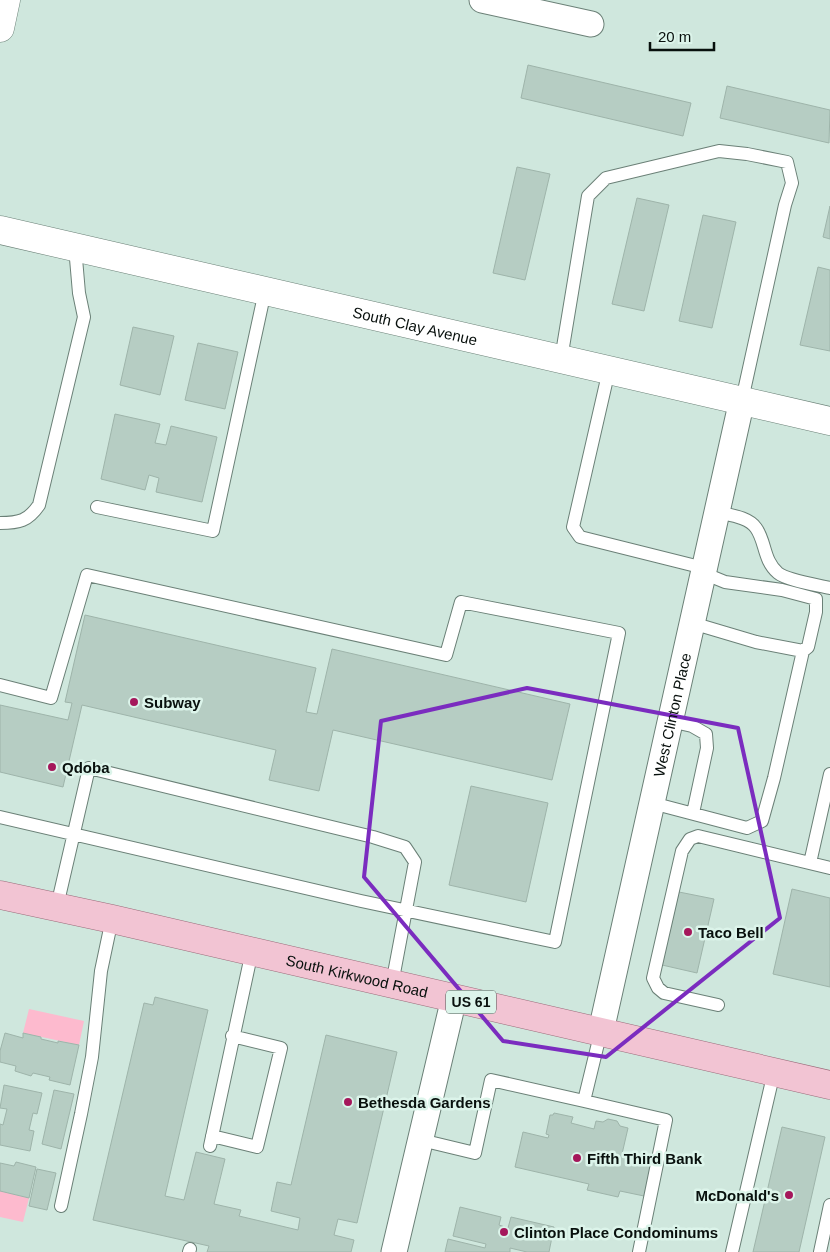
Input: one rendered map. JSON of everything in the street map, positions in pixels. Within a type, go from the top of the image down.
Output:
[{"type":"main road","name":"South Kirkwood Road","points":[[0,895],[57,906],[830,1085]]},
{"type":"street","points":[[0,28],[6,0]]},
{"type":"street","points":[[482,0],[591,24]]},
{"type":"street","name":"South Clay Avenue","points":[[0,230],[830,421]]},
{"type":"street","name":"West Clinton Place","points":[[601,1031],[742,400]]},
{"type":"street","points":[[394,1252],[454,998]]},
{"type":"lane","points":[[561,359],[588,196],[606,178],[720,151],[787,162],[792,183],[783,214],[742,400]]},
{"type":"lane","points":[[0,524],[18,523],[32,515],[39,505],[84,317],[79,293],[75,247]]},
{"type":"lane","points":[[97,507],[213,531],[265,291]]},
{"type":"lane","points":[[609,370],[573,527],[580,537],[704,570],[725,582],[782,590],[816,599],[816,612],[808,646],[803,650],[774,778],[762,821],[747,828],[652,803]]},
{"type":"lane","points":[[717,512],[740,518],[756,528],[764,553],[779,574],[830,588]]},
{"type":"lane","points":[[0,685],[51,698],[87,574],[446,655],[462,602],[619,633],[555,942],[406,910],[0,817]]},
{"type":"lane","points":[[692,623],[756,642],[803,650]]},
{"type":"lane","points":[[670,721],[692,726],[706,734],[707,748],[693,813]]},
{"type":"lane","points":[[57,906],[89,768],[405,847],[415,862],[392,984]]},
{"type":"lane","points":[[810,863],[827,805],[830,774]]},
{"type":"lane","points":[[718,1005],[664,993],[658,988],[653,978],[682,851],[690,839],[698,836],[830,868]]},
{"type":"lane","points":[[61,1206],[92,1057],[101,971],[112,919]]},
{"type":"lane","points":[[232,1036],[281,1048],[257,1147],[211,1141],[232,1036],[252,951]]},
{"type":"lane","points":[[584,1101],[601,1031]]},
{"type":"lane","points":[[732,1252],[774,1072]]},
{"type":"lane","points":[[421,1140],[475,1153],[492,1080],[666,1120],[639,1252]]},
{"type":"lane","points":[[820,1252],[830,1205]]},
{"type":"highlighted area","points":[[527,688],[738,728],[780,918],[606,1057],[503,1041],[364,877],[381,721]]},
{"type":"shaded area","points":[[29,1009],[84,1021],[79,1045],[23,1033]]},
{"type":"shaded area","points":[[0,1191],[29,1198],[23,1222],[0,1217]]},
{"type":"building","points":[[528,65],[691,103],[683,136],[521,98]]},
{"type":"building","points":[[727,86],[830,110],[829,143],[720,118]]},
{"type":"building","points":[[517,167],[550,174],[525,280],[493,273]]},
{"type":"building","points":[[637,198],[669,205],[644,311],[612,304]]},
{"type":"building","points":[[830,206],[830,239],[823,237]]},
{"type":"building","points":[[703,215],[736,222],[712,328],[679,321]]},
{"type":"building","points":[[818,267],[830,270],[830,351],[800,345]]},
{"type":"building","points":[[133,327],[174,336],[160,395],[120,385]]},
{"type":"building","points":[[198,343],[238,352],[225,409],[185,400]]},
{"type":"building","points":[[115,414],[160,424],[155,443],[166,445],[171,426],[217,437],[202,502],[156,492],[159,478],[149,475],[145,490],[101,479]]},
{"type":"building","points":[[85,615],[316,668],[306,712],[317,714],[332,649],[570,704],[552,780],[333,730],[319,791],[269,780],[276,750],[82,705],[63,787],[0,772],[0,705],[68,720],[72,703],[65,702]]},
{"type":"building","points":[[471,786],[548,803],[526,902],[449,885]]},
{"type":"building","points":[[792,889],[830,898],[830,987],[773,974]]},
{"type":"building","name":"Taco Bell","points":[[679,892],[714,899],[697,973],[662,965]]},
{"type":"building","name":"Bethesda Gardens","points":[[155,997],[208,1010],[165,1196],[184,1200],[196,1152],[225,1159],[214,1204],[241,1210],[239,1216],[298,1230],[300,1218],[271,1211],[277,1182],[291,1185],[326,1035],[397,1052],[357,1223],[338,1219],[334,1235],[354,1240],[351,1252],[207,1252],[209,1246],[93,1220],[144,1003],[153,1005]]},
{"type":"building","points":[[5,1033],[23,1038],[23,1033],[58,1043],[58,1041],[79,1045],[70,1085],[49,1080],[50,1077],[33,1073],[31,1076],[15,1071],[16,1066],[0,1062],[0,1051]]},
{"type":"building","points":[[4,1085],[42,1093],[37,1114],[33,1113],[29,1130],[34,1131],[30,1151],[0,1145],[0,1124],[3,1125],[7,1109],[0,1108]]},
{"type":"building","points":[[54,1090],[74,1094],[61,1149],[42,1144]]},
{"type":"building","name":"Fifth Third Bank","points":[[554,1113],[573,1117],[571,1123],[594,1129],[596,1121],[603,1122],[608,1119],[617,1121],[620,1126],[628,1128],[622,1154],[652,1161],[644,1196],[620,1191],[618,1197],[587,1190],[589,1184],[515,1167],[523,1132],[548,1138],[549,1135],[546,1134],[550,1115]]},
{"type":"building","name":"McDonald's","points":[[782,1127],[825,1137],[799,1252],[753,1252]]},
{"type":"building","points":[[16,1162],[36,1167],[29,1198],[0,1191],[0,1163],[14,1166]]},
{"type":"building","points":[[37,1169],[56,1173],[47,1210],[29,1206]]},
{"type":"building","name":"Clinton Place Condominums","points":[[460,1207],[501,1217],[499,1225],[508,1228],[511,1217],[554,1227],[549,1252],[527,1252],[510,1248],[510,1252],[445,1252],[448,1239],[485,1248],[486,1244],[453,1236]]},
{"type":"place","name":"Subway","points":[[134,702]]},
{"type":"place","name":"Qdoba","points":[[52,767]]},
{"type":"place","name":"Taco Bell","points":[[688,932]]},
{"type":"place","name":"Bethesda Gardens","points":[[348,1102]]},
{"type":"place","name":"Fifth Third Bank","points":[[577,1158]]},
{"type":"place","name":"McDonald's","points":[[789,1195]]},
{"type":"place","name":"Clinton Place Condominums","points":[[504,1232]]}]
